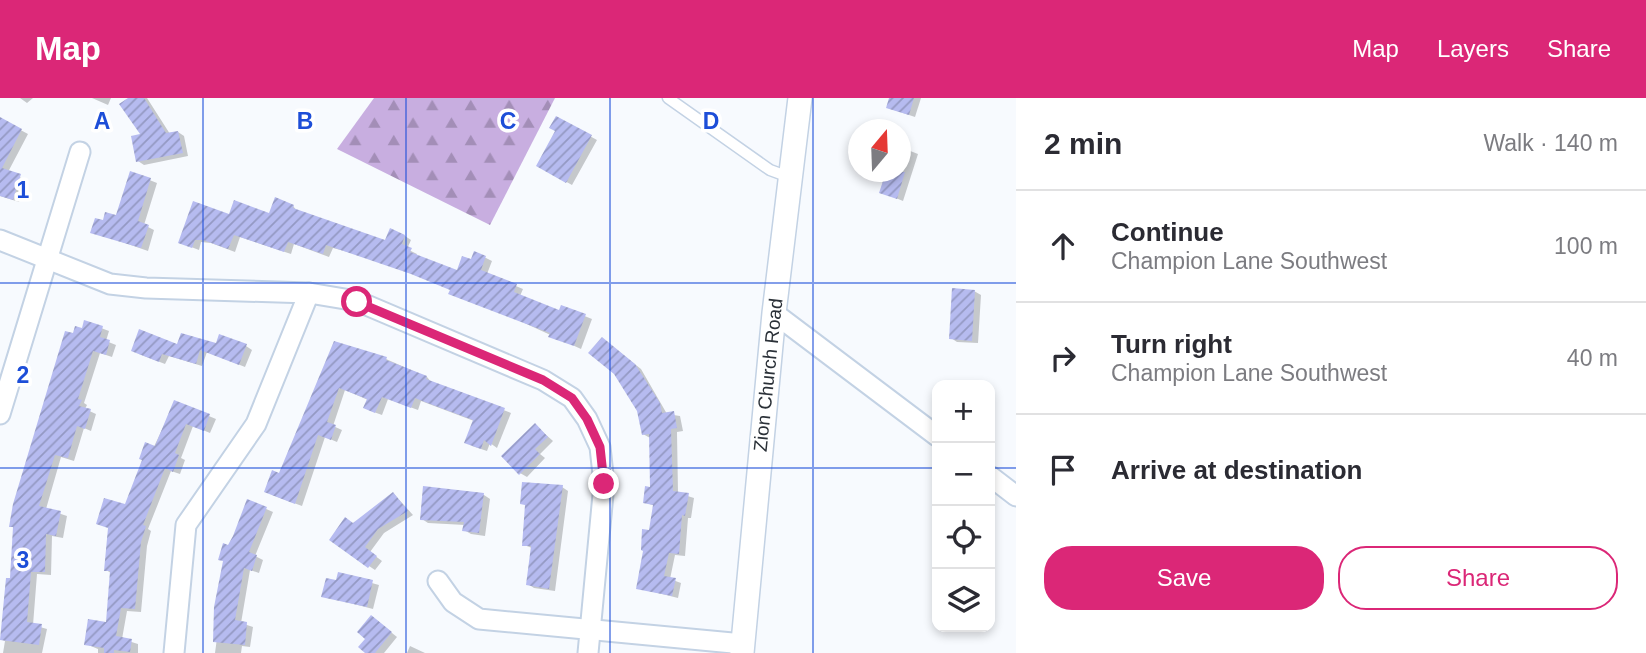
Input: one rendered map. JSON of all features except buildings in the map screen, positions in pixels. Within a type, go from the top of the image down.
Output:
[{"type":"street","name":"Zion Church Road","points":[[742,649],[774,313],[800,98]]},
{"type":"street","points":[[0,414],[80,152]]},
{"type":"street","points":[[0,240],[110,284],[146,288],[309,293],[357,302],[543,380],[572,398],[587,419],[600,447],[604,484],[588,653]]},
{"type":"street","points":[[174,653],[186,525],[256,424],[309,293]]},
{"type":"street","points":[[774,313],[932,432]]},
{"type":"street","points":[[995,480],[1016,496]]},
{"type":"street","points":[[438,581],[453,603],[479,619],[742,649]]},
{"type":"lane","points":[[668,98],[770,170],[789,177]]},
{"type":"green space","points":[[374,98],[555,98],[490,225],[337,149]]},
{"type":"route","points":[[357,302],[543,380],[572,398],[587,419],[600,447],[604,484]]}]
